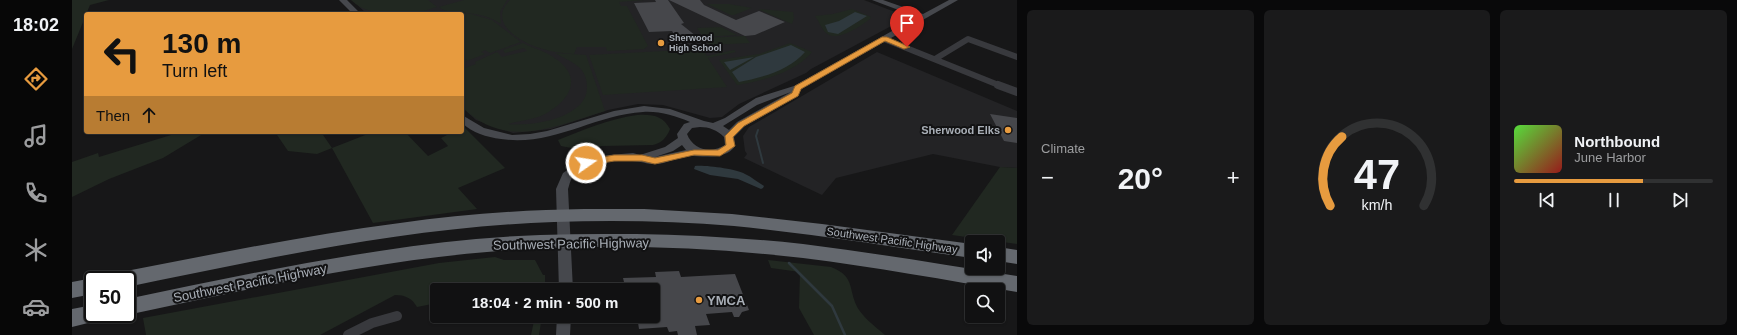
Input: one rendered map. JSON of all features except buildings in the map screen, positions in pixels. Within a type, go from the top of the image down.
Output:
[{"type":"highway","name":"Southwest Pacific Highway","points":[[136,277],[355,235],[466,222],[563,216],[617,216],[732,220],[965,250]]},
{"type":"highway","name":"Southwest Pacific Highway","points":[[136,305],[288,274],[380,259],[477,246],[564,242],[672,242],[771,248],[866,260],[1017,284]]},
{"type":"highway","points":[[1005,255],[1017,257]]},
{"type":"highway","points":[[72,290],[84,288]]},
{"type":"highway","points":[[72,318],[84,316]]},
{"type":"main road","points":[[343,0],[355,12]]},
{"type":"main road","points":[[876,0],[923,17]]},
{"type":"main road","points":[[642,158],[669,149],[683,134],[688,126],[725,123],[747,106],[787,90],[798,88],[954,0]]},
{"type":"main road","points":[[729,136],[741,124],[795,94],[798,88]]},
{"type":"main road","points":[[653,110],[671,116],[681,125],[683,134],[691,148],[706,153]]},
{"type":"main road","points":[[464,119],[473,126],[488,133],[506,137],[524,138],[548,135],[626,111],[653,110],[668,111],[720,128],[729,136],[730,146],[720,153],[686,154],[655,161],[642,158],[614,158],[598,160],[586,163],[567,176],[562,189],[566,283]]},
{"type":"main road","points":[[563,334],[564,323]]},
{"type":"street","points":[[884,39],[1017,92]]},
{"type":"street","points":[[935,59],[968,39],[1017,57]]},
{"type":"street","points":[[348,335],[372,323],[397,316]]},
{"type":"shaded area","points":[[72,0],[109,0],[90,5],[87,12],[84,12],[84,20],[72,49]]},
{"type":"shaded area","points":[[351,0],[428,0],[437,7],[421,12],[376,12],[364,9]]},
{"type":"shaded area","name":"Sherwood High School","points":[[352,0],[864,0],[908,17],[806,73],[739,104],[722,117],[710,118],[663,105],[638,104],[608,110],[551,129],[513,133],[476,120],[464,109],[464,12],[365,12]]},
{"type":"shaded area","points":[[464,0],[507,0],[500,12],[501,24],[485,16],[464,12],[449,12],[439,7]]},
{"type":"shaded area","points":[[510,0],[644,0],[619,2],[621,6],[627,6],[648,46],[644,49],[607,51],[606,47],[577,47],[574,54],[540,48],[517,37],[504,24],[502,17],[504,9]]},
{"type":"shaded area","points":[[707,4],[729,4],[752,8],[731,15]]},
{"type":"shaded area","points":[[758,9],[793,12],[794,18],[792,24]]},
{"type":"shaded area","points":[[852,9],[871,17],[861,26],[841,35],[829,35],[822,29],[815,16],[833,14]]},
{"type":"shaded area","points":[[855,12],[867,16],[838,34],[828,32],[825,25],[839,21]]},
{"type":"shaded area","points":[[464,14],[471,14],[492,20],[521,42],[490,53],[485,50],[481,52],[485,54],[464,62],[467,59],[464,60]]},
{"type":"shaded area","points":[[721,27],[737,35],[703,37],[697,28]]},
{"type":"shaded area","points":[[745,36],[750,43],[709,45],[704,38]]},
{"type":"shaded area","points":[[523,43],[548,54],[565,67],[570,75],[571,83],[565,98],[550,111],[541,116],[508,124],[530,124],[556,118],[569,113],[585,98],[587,84],[586,77],[581,69],[569,60],[555,53],[586,55],[605,111],[549,128],[531,131],[514,132],[496,128],[479,120],[464,109],[464,68],[476,64],[475,62],[497,52],[502,57],[527,51],[524,48],[505,53],[503,50]]},
{"type":"shaded area","points":[[790,43],[812,52],[805,59],[787,71],[756,81],[737,85],[719,60],[759,54]]},
{"type":"shaded area","points":[[791,45],[805,52],[791,64],[775,72],[739,82],[732,72],[756,57]]},
{"type":"shaded area","points":[[702,49],[707,56],[734,50],[736,52],[708,58],[727,87],[603,95],[589,55]]},
{"type":"shaded area","points":[[877,52],[1017,111],[1017,168],[1000,167],[933,154],[836,178],[822,195],[744,158],[747,154],[745,151],[743,136],[749,127]]},
{"type":"shaded area","points":[[754,57],[730,70],[724,62]]},
{"type":"shaded area","points":[[637,115],[653,116],[664,121],[670,129],[666,137],[659,143],[653,145],[602,146],[582,150],[561,146],[558,140],[606,122]]},
{"type":"shaded area","points":[[464,127],[505,168],[458,188],[477,209],[373,223],[332,148],[368,134],[407,134],[428,156],[448,146],[441,138],[449,134],[464,134]]},
{"type":"shaded area","points":[[174,134],[203,134],[163,158],[109,179],[72,197],[72,162],[98,153],[99,157]]},
{"type":"shaded area","points":[[276,134],[322,134],[332,148],[317,154],[288,151]]},
{"type":"shaded area","points":[[695,166],[735,170],[748,175],[764,186],[761,189],[738,179],[710,175],[694,169]]},
{"type":"shaded area","points":[[1000,167],[1017,168],[1017,244],[1005,242],[1005,235],[965,235],[965,237],[952,235]]},
{"type":"shaded area","points":[[495,257],[504,260],[535,260],[543,275],[545,275],[545,283],[430,283],[430,304],[417,307],[413,301],[408,298],[395,295],[320,335],[146,335],[143,318],[439,263]]},
{"type":"shaded area","points":[[768,260],[831,267],[839,271],[845,275],[848,280],[855,303],[859,310],[885,335],[814,335],[799,308],[800,272],[771,268]]},
{"type":"shaded area","points":[[534,323],[541,323],[539,335],[531,335]]},
{"type":"waterway","points":[[758,130],[756,136],[763,163]]},
{"type":"waterway","points":[[789,263],[832,306],[845,335]]},
{"type":"place","name":"Sherwood High School","points":[[661,43]]},
{"type":"place","name":"Sherwood Elks","points":[[1008,130]]},
{"type":"place","name":"YMCA","points":[[699,300]]},
{"type":"route","points":[[586,163],[614,158],[642,158],[655,161],[694,152],[713,154],[720,153],[730,146],[731,140],[729,136],[735,128],[795,94],[798,88],[863,50],[884,39],[907,47]]}]
